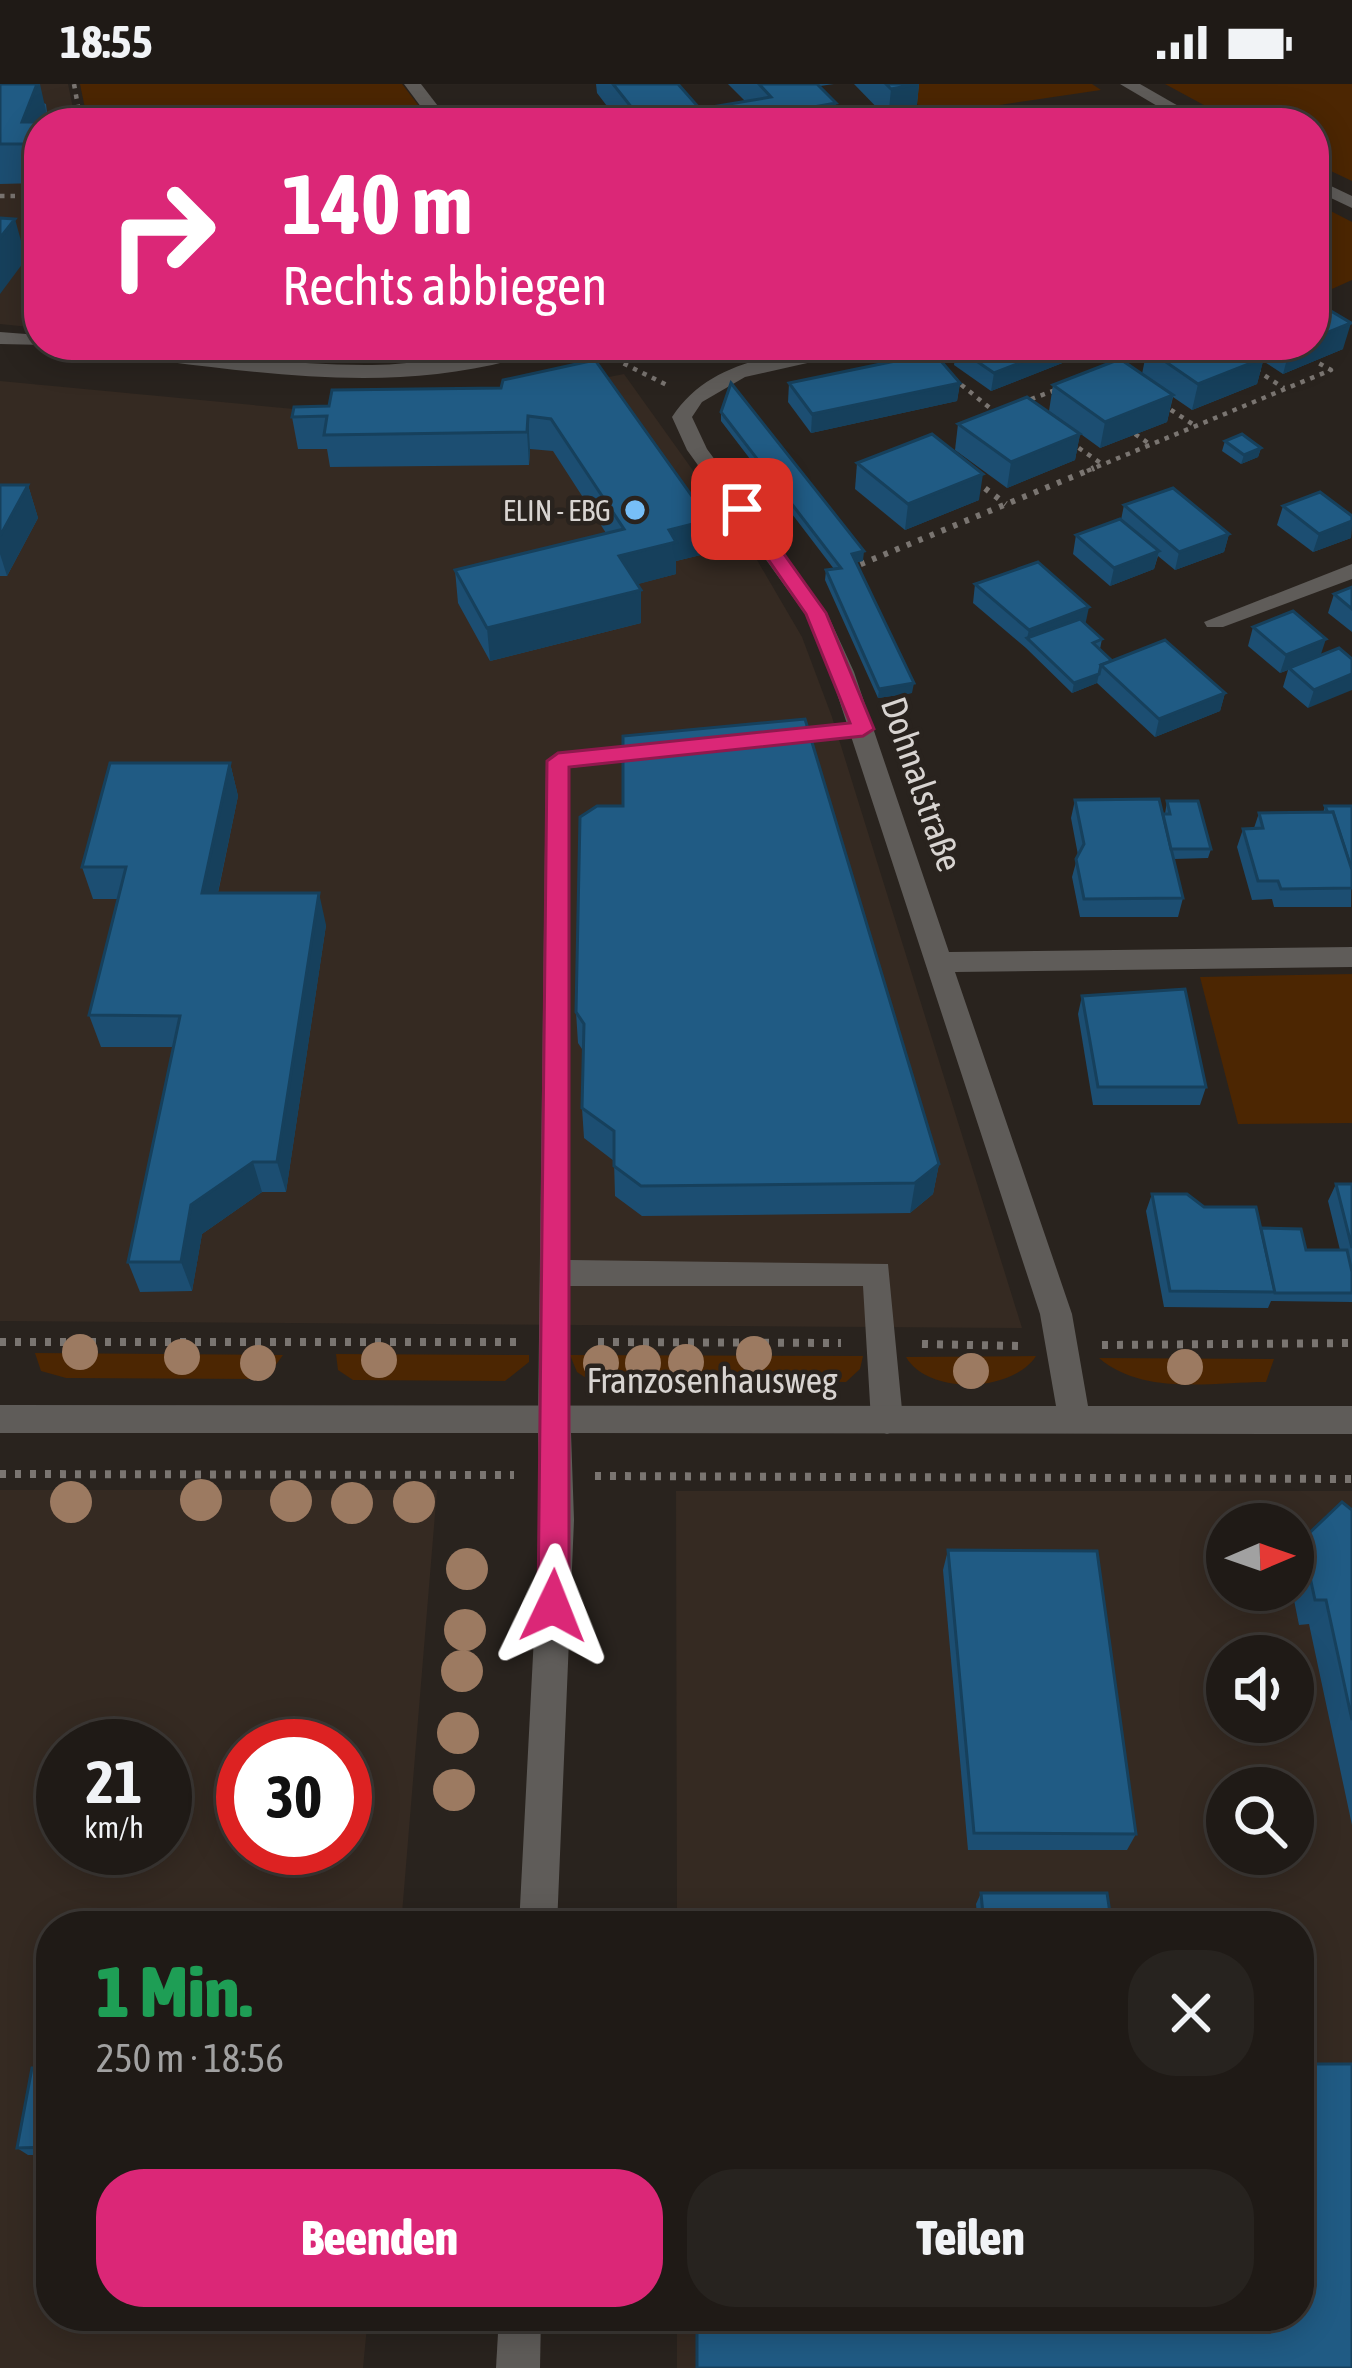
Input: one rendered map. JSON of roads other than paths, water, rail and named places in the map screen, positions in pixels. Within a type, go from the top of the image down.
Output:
[{"type":"street","points":[[412,84],[430,108]]},
{"type":"street","points":[[1128,84],[1172,108]]},
{"type":"street","points":[[251,360],[367,370],[479,360]]},
{"type":"street","name":"Dohnalstraße","points":[[802,360],[722,376],[690,397],[682,417],[697,450],[816,613],[863,729],[1064,1346],[1075,1420]]},
{"type":"street","points":[[1215,622],[1352,571]]},
{"type":"street","points":[[746,741],[863,729]]},
{"type":"street","points":[[539,1911],[555,1475],[551,1342],[558,761],[699,746]]},
{"type":"street","points":[[940,962],[1352,957]]},
{"type":"street","points":[[552,1273],[877,1273],[887,1420]]},
{"type":"street","name":"Franzosenhausweg","points":[[0,1419],[1352,1420]]},
{"type":"street","points":[[518,2368],[519,2331]]},
{"type":"place","name":"ELIN - EBG","points":[[635,510]]}]
